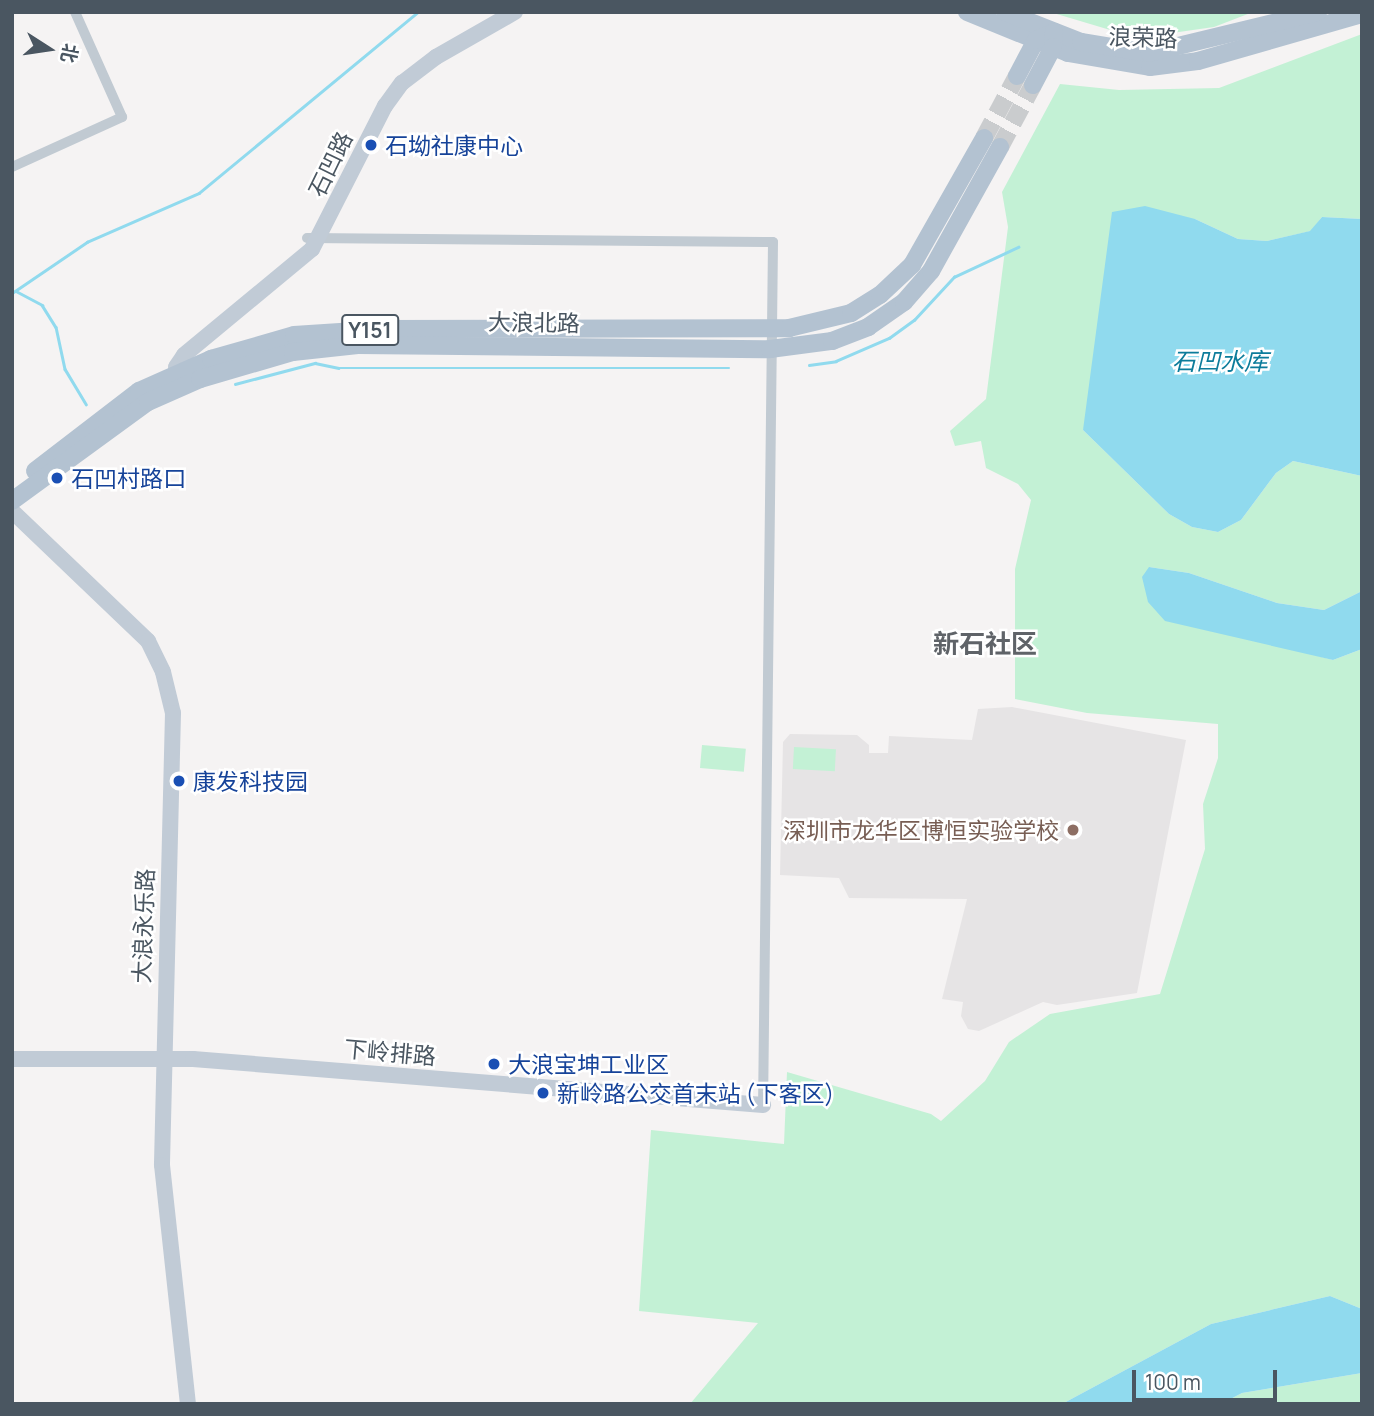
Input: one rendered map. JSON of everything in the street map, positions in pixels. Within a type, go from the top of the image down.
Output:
[{"type":"main road","points":[[967,12],[1036,40],[1054,40]]},
{"type":"main road","name":"浪荣路","points":[[1006,12],[1054,40],[1117,65],[1174,66],[1362,14]]},
{"type":"main road","name":"浪荣路","points":[[1054,40],[1108,50],[1162,52],[1318,12]]},
{"type":"main road","points":[[1036,40],[1025,80],[1054,40]]},
{"type":"main road","name":"大浪北路","points":[[12,488],[114,406],[178,373],[259,343],[339,330],[770,329],[818,323],[851,313],[880,295],[912,265],[992,143],[931,271],[904,302],[868,327],[832,341],[771,349],[358,345],[293,352],[200,379],[148,402],[12,501]]},
{"type":"street","points":[[12,167],[122,117],[75,12]]},
{"type":"street","name":"石凹路","points":[[313,238],[390,81],[421,54],[495,12]]},
{"type":"street","name":"石凹路","points":[[178,373],[179,361],[193,348],[297,265],[385,106],[402,83],[436,57],[515,12]]},
{"type":"street","points":[[313,238],[773,242],[763,1105]]},
{"type":"street","name":"大浪永乐路","points":[[12,511],[140,631],[157,656],[165,680],[173,736],[162,1059],[162,1165],[188,1404]]},
{"type":"street","name":"下岭排路","points":[[12,1059],[162,1059],[763,1105]]},
{"type":"shaded area","name":"深圳市龙华区博恒实验学校","points":[[1012,707],[1186,740],[1137,993],[1057,1005],[1043,1002],[979,1031],[968,1029],[961,1016],[963,1002],[942,999],[967,899],[849,898],[839,878],[780,875],[783,742],[790,734],[857,735],[869,745],[869,753],[888,753],[889,736],[972,740],[978,709]]},
{"type":"green space","points":[[1050,12],[1253,12],[1214,27],[1137,38]]},
{"type":"green space","points":[[1362,34],[1362,219],[1322,217],[1311,231],[1267,241],[1238,239],[1195,219],[1083,430],[1169,514],[1192,527],[1218,532],[1241,520],[1276,473],[1293,461],[1362,476],[1362,591],[1324,610],[1277,603],[1189,573],[1149,567],[1299,651],[1333,660],[1362,649],[1362,1309],[1330,1296],[1211,1324],[1062,1404],[690,1404],[758,1323],[639,1311],[651,1130],[784,1144],[787,1072],[931,1114],[941,1121],[985,1081],[1009,1042],[1050,1014],[1160,994],[1205,849],[1203,804],[1218,758],[1218,724],[1087,713],[1015,699],[1015,569],[1031,500],[1018,484],[986,468],[981,441],[955,446],[950,431],[986,399],[1008,227],[1002,192],[1060,84],[1119,90],[1219,88]]},
{"type":"green space","points":[[702,745],[746,749],[744,772],[700,768]]},
{"type":"green space","points":[[794,747],[836,749],[835,771],[793,769]]},
{"type":"green space","points":[[1362,1373],[1362,1404],[1221,1404],[1242,1393]]},
{"type":"water","name":"石凹水库","points":[[1145,206],[1195,219],[1238,239],[1267,241],[1310,231],[1322,217],[1362,219],[1362,476],[1293,461],[1276,473],[1241,520],[1218,532],[1192,527],[1169,514],[1083,430],[1112,212]]},
{"type":"water","points":[[1149,567],[1189,573],[1277,603],[1324,610],[1362,591],[1362,649],[1333,660],[1165,621],[1148,602],[1142,577]]},
{"type":"water","points":[[1330,1296],[1362,1309],[1362,1373],[1242,1393],[1221,1404],[1062,1404],[1211,1324]]},
{"type":"waterway","points":[[12,293],[87,242],[199,193],[418,12]]},
{"type":"waterway","points":[[809,365],[836,361],[889,338],[914,320],[954,277],[1018,247]]},
{"type":"waterway","points":[[16,291],[42,305],[56,327],[65,369],[86,404]]},
{"type":"waterway","points":[[235,384],[315,363],[338,368],[729,368]]},
{"type":"tunnel","points":[[984,138],[1017,76]]},
{"type":"tunnel","points":[[1000,147],[1033,85]]},
{"type":"place","name":"石坳社康中心","points":[[371,145]]},
{"type":"place","name":"石凹村路口","points":[[57,478]]},
{"type":"place","name":"康发科技园","points":[[179,781]]},
{"type":"place","name":"深圳市龙华区博恒实验学校","points":[[1073,830]]},
{"type":"place","name":"大浪宝坤工业区","points":[[494,1064]]},
{"type":"place","name":"新岭路公交首末站 (下客区)","points":[[543,1093]]},
{"type":"district","name":"新石社区","points":[[985,644]]}]
